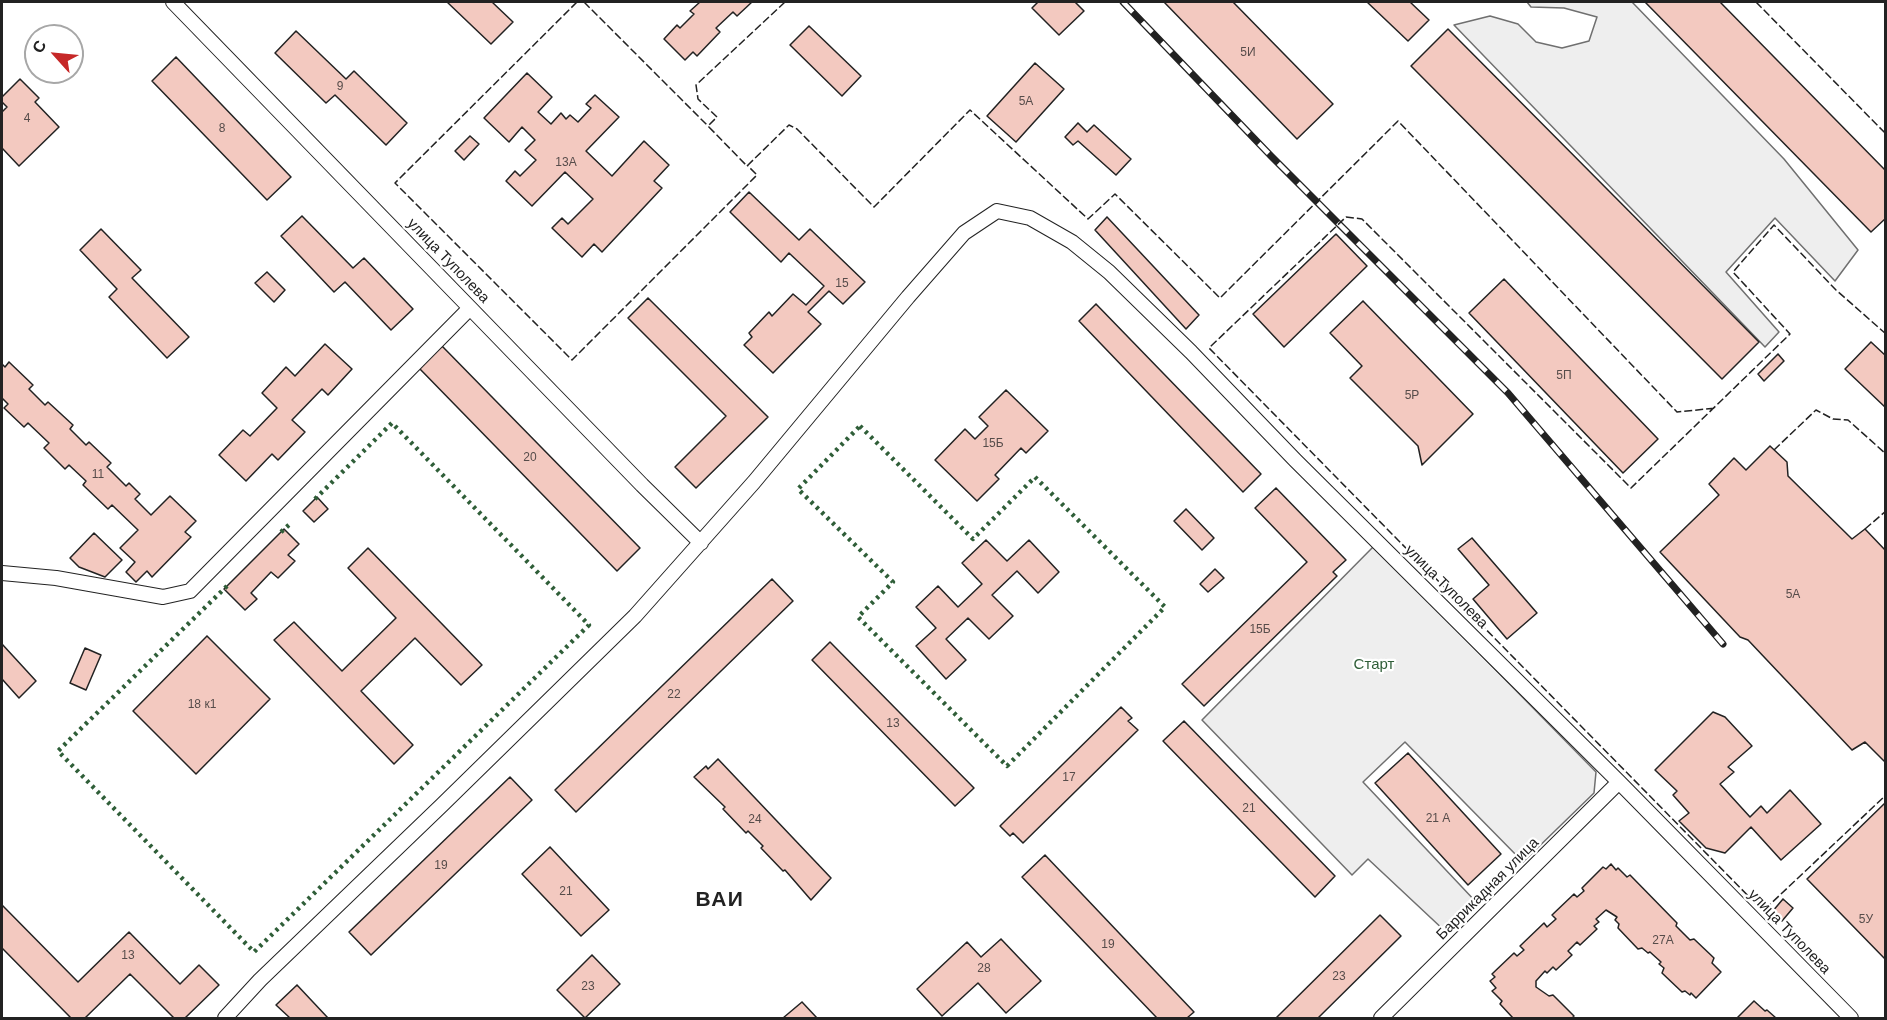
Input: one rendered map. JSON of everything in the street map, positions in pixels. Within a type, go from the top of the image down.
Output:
[{"type":"street","name":"улица Туполева","points":[[173,2],[701,543],[807,421],[908,297],[964,233],[997,211],[1030,218],[1072,242],[1109,272],[1191,352],[1303,469],[1619,782],[1851,1018]]},
{"type":"street","points":[[2,573],[56,578],[163,597],[190,591],[470,308]]},
{"type":"street","points":[[236,1015],[260,980],[634,616],[701,543]]},
{"type":"street","name":"Баррикадная улица","points":[[1381,1018],[1619,782]]},
{"type":"green space","points":[[1527,2],[1632,2],[1784,159],[1858,250],[1835,281],[1775,218],[1726,272],[1779,332],[1765,347],[1454,25],[1490,16],[1518,24],[1536,42],[1562,48],[1589,41],[1597,17],[1564,8],[1531,7]]},
{"type":"green space","name":"Старт","points":[[1374,546],[1596,772],[1594,793],[1523,862],[1405,742],[1363,782],[1477,903],[1447,933],[1368,859],[1352,875],[1202,720]]},
{"type":"building","points":[[447,2],[492,2],[513,22],[491,44]]},
{"type":"building","points":[[700,2],[752,2],[737,16],[733,12],[716,28],[720,32],[697,56],[693,52],[685,60],[664,39],[677,25],[680,28],[694,14],[690,11]]},
{"type":"building","points":[[1038,2],[1075,2],[1084,11],[1059,35],[1032,8]]},
{"type":"building","points":[[1164,2],[1233,2],[1333,104],[1297,139]]},
{"type":"building","points":[[1367,2],[1410,2],[1429,20],[1408,41]]},
{"type":"building","points":[[1645,2],[1720,2],[1886,171],[1886,218],[1871,232]]},
{"type":"building","points":[[809,26],[861,76],[842,96],[790,45]]},
{"type":"building","points":[[1448,29],[1759,342],[1722,379],[1411,66]]},
{"type":"building","points":[[296,31],[346,79],[354,71],[407,123],[386,145],[335,95],[326,103],[275,53]]},
{"type":"building","points":[[176,57],[291,177],[267,200],[152,81]]},
{"type":"building","points":[[1035,63],[1064,89],[1016,142],[987,116]]},
{"type":"building","points":[[527,73],[552,97],[538,112],[551,124],[561,113],[566,119],[570,115],[578,122],[591,108],[586,104],[595,95],[619,117],[586,151],[612,176],[644,141],[669,165],[654,181],[662,188],[602,252],[594,244],[582,257],[552,228],[562,218],[568,224],[593,199],[565,172],[532,206],[506,181],[515,171],[520,176],[536,160],[525,150],[535,140],[522,127],[509,142],[484,118]]},
{"type":"building","points":[[20,79],[39,98],[35,102],[59,127],[19,166],[2,148],[2,112],[7,107],[2,102],[2,97]]},
{"type":"building","points":[[1078,123],[1087,132],[1094,125],[1131,159],[1116,175],[1078,141],[1073,145],[1065,137]]},
{"type":"building","points":[[470,136],[479,144],[464,160],[455,151]]},
{"type":"building","points":[[749,192],[799,240],[810,229],[865,282],[843,304],[829,291],[808,312],[821,324],[773,373],[744,345],[752,337],[749,333],[769,312],[772,316],[793,294],[806,305],[824,286],[789,253],[781,262],[730,212]]},
{"type":"building","points":[[302,216],[353,268],[364,258],[413,309],[391,330],[345,282],[334,292],[281,236]]},
{"type":"building","points":[[1107,217],[1199,315],[1186,329],[1095,230]]},
{"type":"building","points":[[101,229],[141,270],[132,278],[189,337],[167,358],[109,297],[117,289],[80,250]]},
{"type":"building","points":[[1336,234],[1367,266],[1284,347],[1253,314]]},
{"type":"building","points":[[267,272],[285,290],[274,302],[255,283]]},
{"type":"building","points":[[1504,279],[1658,439],[1623,473],[1469,313]]},
{"type":"building","points":[[648,298],[768,417],[696,488],[675,467],[726,416],[628,318]]},
{"type":"building","points":[[1363,301],[1473,414],[1422,465],[1418,446],[1350,378],[1362,366],[1330,333]]},
{"type":"building","points":[[1096,304],[1261,474],[1243,492],[1079,321]]},
{"type":"building","points":[[1871,342],[1886,356],[1886,408],[1845,369]]},
{"type":"building","points":[[325,344],[352,369],[328,395],[322,389],[292,420],[305,432],[278,460],[272,454],[246,481],[219,455],[243,430],[250,436],[277,408],[262,393],[286,367],[295,376]]},
{"type":"building","points":[[442,346],[640,548],[617,571],[419,368]]},
{"type":"building","points":[[1778,354],[1784,361],[1764,381],[1758,374]]},
{"type":"building","points":[[9,362],[33,385],[29,389],[45,405],[48,402],[73,425],[70,429],[86,445],[89,442],[111,463],[107,467],[126,486],[129,483],[140,494],[135,499],[151,515],[170,496],[196,521],[185,532],[191,537],[152,577],[147,571],[136,582],[126,572],[135,562],[120,548],[138,530],[112,505],[108,509],[83,485],[86,481],[69,465],[65,469],[44,448],[49,443],[28,423],[24,427],[4,408],[8,404],[2,398],[2,364],[5,367]]},
{"type":"building","points":[[1006,390],[1048,431],[1026,453],[1021,448],[995,475],[999,479],[977,501],[935,460],[965,429],[975,439],[988,426],[979,417]]},
{"type":"building","points":[[1770,446],[1787,462],[1788,476],[1852,539],[1865,529],[1886,551],[1886,759],[1884,761],[1865,742],[1852,750],[1748,640],[1740,637],[1660,552],[1719,495],[1709,484],[1734,458],[1746,470]]},
{"type":"building","points":[[1276,488],[1346,560],[1333,572],[1337,576],[1204,706],[1182,684],[1307,562],[1255,508]]},
{"type":"building","points":[[317,497],[328,509],[314,522],[303,511]]},
{"type":"building","points":[[1186,509],[1214,538],[1202,550],[1174,521]]},
{"type":"building","points":[[284,529],[299,544],[288,555],[295,561],[278,578],[271,572],[251,593],[257,599],[245,610],[224,589]]},
{"type":"building","points":[[94,533],[122,560],[105,577],[79,567],[70,558]]},
{"type":"building","points":[[1472,538],[1537,613],[1507,639],[1473,599],[1489,585],[1458,549]]},
{"type":"building","points":[[986,540],[1007,561],[1029,540],[1059,572],[1038,593],[1017,571],[992,595],[1013,616],[989,639],[968,618],[946,639],[966,660],[946,679],[916,646],[936,628],[916,607],[938,586],[958,607],[982,584],[962,563]]},
{"type":"building","points":[[368,548],[482,665],[461,685],[415,638],[361,691],[413,745],[394,764],[274,640],[294,622],[342,671],[396,618],[348,568]]},
{"type":"building","points":[[1215,569],[1224,578],[1208,592],[1200,584]]},
{"type":"building","points":[[772,579],[793,601],[576,812],[555,790]]},
{"type":"building","points":[[207,636],[270,699],[196,774],[133,711]]},
{"type":"building","points":[[830,642],[974,788],[955,806],[812,660]]},
{"type":"building","points":[[2,644],[36,681],[19,698],[2,679]]},
{"type":"building","points":[[85,648],[101,655],[86,690],[70,683]]},
{"type":"building","points":[[1121,707],[1132,718],[1128,721],[1138,730],[1023,843],[1013,833],[1010,836],[1000,826]]},
{"type":"building","points":[[1713,712],[1725,717],[1752,746],[1728,767],[1734,772],[1720,784],[1750,817],[1761,806],[1767,813],[1790,790],[1821,824],[1781,860],[1751,827],[1725,853],[1706,848],[1679,821],[1689,813],[1673,795],[1677,791],[1655,770]]},
{"type":"building","points":[[1184,721],[1335,876],[1315,897],[1163,741]]},
{"type":"building","points":[[1408,753],[1501,854],[1468,885],[1375,783]]},
{"type":"building","points":[[718,759],[831,878],[811,900],[785,870],[783,871],[761,848],[763,846],[748,831],[746,833],[723,809],[725,807],[694,777],[706,766],[708,769]]},
{"type":"building","points":[[510,777],[532,800],[371,955],[349,932]]},
{"type":"building","points":[[1886,803],[1886,960],[1807,879]]},
{"type":"building","points":[[550,847],[609,910],[581,936],[522,874]]},
{"type":"building","points":[[1045,855],[1194,1012],[1187,1018],[1157,1018],[1022,877]]},
{"type":"building","points":[[1611,864],[1627,877],[1630,875],[1677,923],[1676,926],[1690,940],[1694,939],[1714,958],[1712,963],[1721,972],[1696,998],[1691,993],[1690,995],[1685,991],[1682,992],[1662,973],[1664,968],[1659,964],[1661,962],[1650,952],[1642,948],[1638,949],[1618,928],[1619,924],[1615,920],[1617,917],[1606,910],[1596,919],[1599,922],[1594,926],[1597,929],[1580,945],[1577,942],[1568,951],[1572,955],[1556,970],[1553,967],[1547,973],[1545,971],[1536,981],[1536,987],[1549,996],[1553,995],[1574,1016],[1572,1018],[1513,1018],[1492,991],[1496,988],[1490,981],[1495,977],[1492,974],[1514,953],[1517,956],[1524,950],[1520,946],[1544,923],[1547,927],[1556,919],[1552,915],[1574,894],[1577,897],[1584,891],[1582,888],[1603,867],[1606,869]]},
{"type":"building","points":[[1783,899],[1793,908],[1782,921],[1772,912]]},
{"type":"building","points":[[2,905],[78,982],[129,932],[180,984],[199,965],[219,985],[185,1018],[174,1018],[130,974],[85,1018],[71,1018],[2,948]]},
{"type":"building","points":[[1380,915],[1401,936],[1318,1018],[1276,1018]]},
{"type":"building","points":[[1001,939],[1041,981],[1006,1013],[978,983],[942,1016],[917,989],[967,942],[981,957]]},
{"type":"building","points":[[592,955],[620,984],[585,1018],[557,990]]},
{"type":"building","points":[[297,985],[328,1018],[290,1018],[276,1005]]},
{"type":"building","points":[[1754,1001],[1765,1011],[1767,1010],[1776,1018],[1737,1018]]},
{"type":"building","points":[[802,1002],[817,1018],[783,1018]]},
{"type":"railway","points":[[1123,2],[1271,156],[1508,393],[1723,644]]},
{"type":"hedge","points":[[227,586],[58,751],[254,952],[589,625],[392,423],[314,500]]},
{"type":"hedge","points":[[860,426],[973,539],[1035,477],[1165,607],[1007,766],[858,617],[893,582],[798,489],[860,426]]},
{"type":"hedge","points":[[281,532],[290,524]]},
{"type":"fence","points":[[577,2],[395,183],[572,360],[757,175],[747,165]]},
{"type":"fence","points":[[584,2],[709,127]]},
{"type":"fence","points":[[785,2],[696,85],[698,99],[717,117],[708,126],[747,166],[789,125],[797,129],[874,207],[970,110],[1088,219],[1115,194],[1220,298],[1398,121],[1677,412],[1716,408]]},
{"type":"fence","points":[[1756,2],[1886,134]]},
{"type":"fence","points":[[1886,334],[1836,290],[1774,225],[1733,272],[1790,334],[1631,488],[1362,219],[1346,217],[1209,348],[1763,911],[1886,795]]},
{"type":"fence","points":[[1774,450],[1816,410],[1833,419],[1848,420],[1886,454]]},
{"type":"fence","points":[[1865,529],[1886,511]]},
{"type":"district","name":"ВАИ","points":[[720,900]]}]
